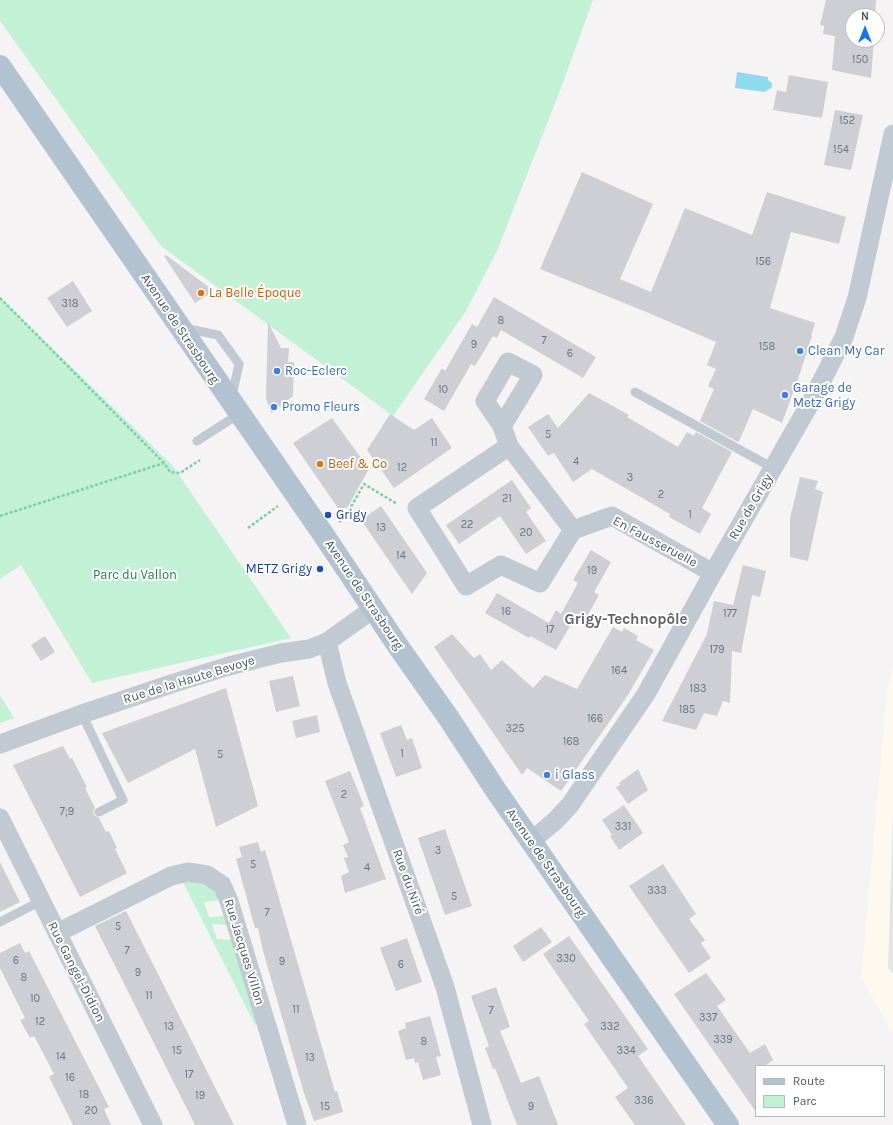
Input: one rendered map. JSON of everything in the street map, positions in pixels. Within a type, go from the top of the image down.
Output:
[{"type":"main road","name":"Avenue de Strasbourg","points":[[0,66],[323,534],[531,841],[728,1125]]},
{"type":"street","name":"Rue de Grigy","points":[[531,841],[555,821],[575,799],[646,694],[812,400],[844,338],[857,298],[893,134]]},
{"type":"street","points":[[502,426],[509,446],[574,530],[540,583],[501,565],[466,586],[417,508],[509,446]]},
{"type":"street","name":"En Fausseruelle","points":[[574,530],[612,516],[713,573]]},
{"type":"street","name":"Rue de la Haute Bevoye","points":[[0,744],[82,714],[229,666],[281,653],[309,649],[327,642],[373,609]]},
{"type":"street","name":"Rue du Niré","points":[[327,642],[337,682],[445,987],[482,1125]]},
{"type":"street","name":"Rue Gangel-Didion","points":[[0,818],[153,1125]]},
{"type":"street","name":"Rue Jacques Villon","points":[[57,933],[171,876],[188,872],[207,875],[222,885],[229,901],[297,1125]]},
{"type":"lane","points":[[635,392],[773,468]]},
{"type":"lane","points":[[197,441],[235,408]]},
{"type":"lane","points":[[82,714],[123,800],[99,812]]},
{"type":"lane","points":[[0,922],[41,901]]},
{"type":"path","points":[[0,298],[164,463],[170,472],[180,473],[200,460]]},
{"type":"path","points":[[0,516],[164,463]]},
{"type":"path","points":[[323,534],[345,517],[364,484],[404,508],[420,513]]},
{"type":"path","points":[[248,528],[295,494]]},
{"type":"shaded area","points":[[893,665],[893,1033],[861,978],[887,692]]},
{"type":"shaded area","points":[[893,810],[893,974],[888,968]]},
{"type":"green space","points":[[0,0],[593,0],[561,88],[497,251],[466,311],[393,416],[161,246],[0,21]]},
{"type":"green space","name":"Parc du Vallon","points":[[0,297],[172,465],[291,638],[92,683],[21,565],[0,579]]},
{"type":"green space","points":[[0,695],[14,718],[0,723]]},
{"type":"green space","points":[[182,880],[197,881],[211,887],[221,900],[204,902],[209,917],[225,916],[228,925],[212,924],[217,939],[233,940],[258,1024],[255,1025]]},
{"type":"water","points":[[737,72],[768,77],[768,80],[772,83],[772,87],[766,90],[766,92],[735,88]]},
{"type":"building","points":[[826,0],[876,0],[876,8],[845,8],[845,48],[873,48],[871,78],[832,70],[835,36],[823,34],[824,26],[820,25]]},
{"type":"building","points":[[789,75],[828,82],[822,118],[773,110],[777,90],[786,92]]},
{"type":"building","points":[[835,110],[863,115],[851,170],[824,165]]},
{"type":"building","points":[[582,172],[653,204],[620,279],[651,292],[685,208],[752,235],[767,192],[846,217],[839,244],[791,232],[770,308],[815,323],[800,373],[782,423],[753,409],[738,442],[700,421],[714,389],[708,386],[716,369],[707,365],[716,342],[540,269]]},
{"type":"building","points":[[166,255],[214,291],[195,303],[164,256]]},
{"type":"building","points":[[73,281],[92,311],[67,327],[47,298]]},
{"type":"building","points":[[494,297],[596,357],[583,378],[501,330],[497,338],[493,336],[475,366],[471,364],[444,411],[424,399],[442,368],[445,371],[472,324],[477,327]]},
{"type":"building","name":"Roc-Eclerc","points":[[268,322],[281,348],[289,348],[288,362],[294,362],[293,396],[271,413],[266,398]]},
{"type":"building","points":[[589,393],[629,415],[627,417],[678,447],[687,432],[694,436],[696,432],[732,452],[702,508],[711,514],[700,534],[669,517],[670,514],[592,469],[573,482],[554,453],[548,456],[528,427],[548,414],[558,428]]},
{"type":"building","points":[[390,414],[414,430],[432,418],[452,448],[394,488],[367,450]]},
{"type":"building","points":[[332,418],[369,469],[347,508],[338,508],[293,443]]},
{"type":"building","points":[[800,477],[818,481],[815,489],[823,492],[808,561],[790,557],[790,518]]},
{"type":"building","points":[[512,480],[531,508],[526,512],[546,541],[526,554],[500,516],[459,544],[446,525]]},
{"type":"building","points":[[381,506],[427,573],[412,594],[361,520]]},
{"type":"building","points":[[591,550],[611,562],[594,592],[599,595],[582,625],[567,617],[573,621],[556,650],[530,636],[529,638],[485,613],[497,593],[549,623],[556,610],[561,614],[578,583],[573,580]]},
{"type":"building","points":[[743,565],[766,571],[760,597],[752,595],[741,653],[732,651],[730,703],[723,701],[717,716],[704,713],[696,730],[662,721],[707,634],[714,601],[733,605]]},
{"type":"building","points":[[613,627],[622,632],[624,628],[638,636],[636,640],[654,650],[628,695],[561,791],[527,768],[522,775],[434,647],[452,634],[474,658],[480,654],[491,670],[502,660],[533,688],[545,675],[577,689]]},
{"type":"building","points":[[45,636],[55,652],[41,661],[31,645]]},
{"type":"building","points":[[293,676],[300,706],[276,712],[269,681]]},
{"type":"building","points":[[226,688],[258,806],[216,827],[195,749],[128,783],[102,733]]},
{"type":"building","points":[[317,715],[320,732],[296,738],[292,721]]},
{"type":"building","points":[[401,725],[407,740],[412,738],[422,768],[396,777],[380,733]]},
{"type":"building","points":[[63,746],[70,759],[72,758],[87,787],[85,788],[95,808],[93,811],[94,815],[99,818],[106,832],[109,831],[117,848],[115,849],[127,873],[80,897],[13,765]]},
{"type":"building","points":[[638,769],[648,790],[628,804],[616,787]]},
{"type":"building","points":[[350,771],[364,806],[360,808],[386,879],[345,893],[341,876],[349,872],[344,858],[348,857],[343,845],[349,842],[325,781]]},
{"type":"building","points":[[624,805],[643,833],[619,850],[610,836],[612,835],[602,820]]},
{"type":"building","points":[[445,829],[472,906],[445,915],[418,838]]},
{"type":"building","points":[[258,842],[261,852],[265,850],[335,1092],[337,1091],[343,1112],[314,1121],[304,1093],[263,951],[258,928],[255,928],[236,859],[242,857],[239,847]]},
{"type":"building","points":[[0,862],[20,902],[0,912]]},
{"type":"building","points":[[663,864],[696,914],[689,919],[705,940],[701,943],[711,958],[689,973],[629,886]]},
{"type":"building","points":[[126,911],[234,1125],[195,1125],[95,926]]},
{"type":"building","points":[[541,927],[552,942],[523,962],[513,946]]},
{"type":"building","points":[[569,936],[648,1049],[638,1056],[686,1125],[635,1125],[615,1097],[628,1088],[584,1024],[589,1021],[543,954]]},
{"type":"building","points":[[407,938],[422,982],[396,991],[380,948]]},
{"type":"building","points":[[20,943],[25,953],[29,951],[109,1107],[104,1109],[111,1125],[73,1125],[49,1077],[54,1074],[34,1036],[30,1038],[20,1020],[25,1018],[0,968],[0,953]]},
{"type":"building","points":[[706,973],[726,1000],[717,1006],[750,1053],[765,1044],[773,1060],[766,1065],[755,1065],[755,1111],[674,994]]},
{"type":"building","points":[[496,987],[510,1027],[500,1031],[521,1083],[539,1076],[558,1125],[517,1125],[495,1068],[493,1069],[485,1048],[489,1046],[471,996]]},
{"type":"building","points":[[430,1016],[441,1056],[436,1057],[441,1075],[423,1080],[418,1062],[415,1063],[414,1058],[406,1060],[398,1031],[406,1028],[405,1023]]},
{"type":"place","name":"La Belle Époque","points":[[201,293]]},
{"type":"place","name":"Clean My Car","points":[[800,351]]},
{"type":"place","name":"Roc-Eclerc","points":[[277,371]]},
{"type":"place","name":"Garage de Metz Grigy","points":[[785,395]]},
{"type":"place","name":"Promo Fleurs","points":[[274,407]]},
{"type":"place","name":"Beef & Co","points":[[320,464]]},
{"type":"place","name":"Grigy","points":[[328,515]]},
{"type":"place","name":"METZ Grigy","points":[[320,569]]},
{"type":"place","name":"i Glass","points":[[547,775]]},
{"type":"district","name":"Grigy-Technopôle","points":[[626,620]]}]
